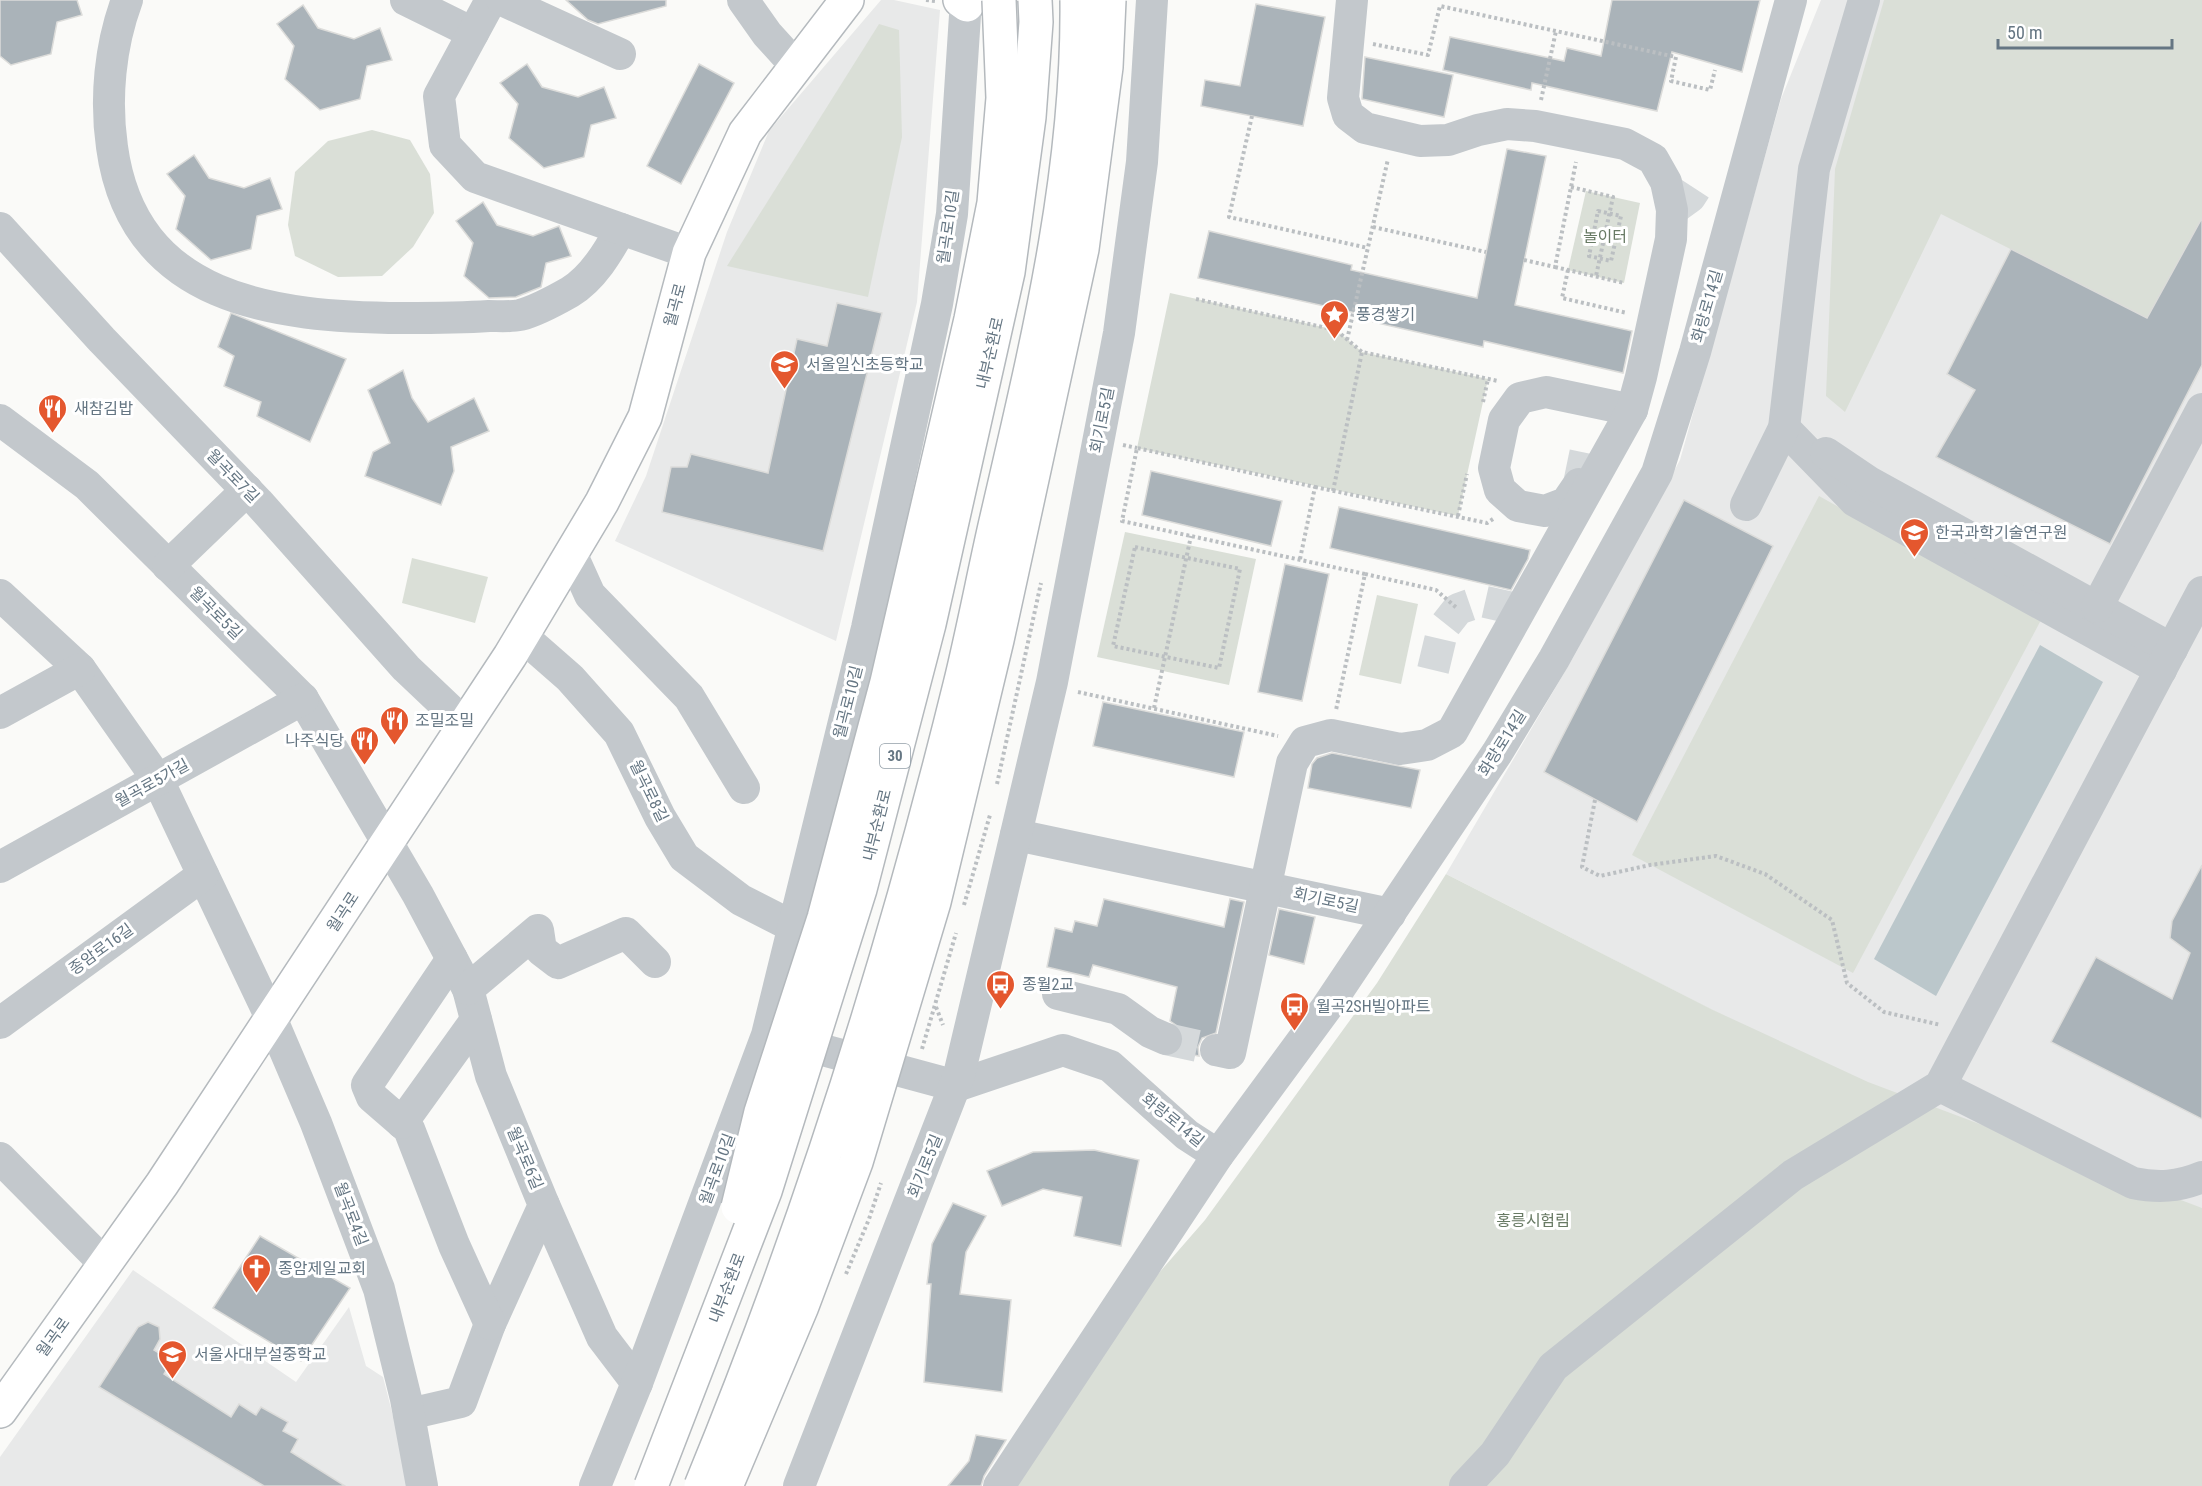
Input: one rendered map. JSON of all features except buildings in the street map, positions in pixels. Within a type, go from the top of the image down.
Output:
[{"type":"main road","points":[[651,1486],[743,1191],[761,1112],[824,918],[887,682],[971,319],[994,203],[1004,98],[999,0]]},
{"type":"main road","name":"내부순환로","points":[[651,1486],[765,1191],[869,854],[929,624],[1008,272],[1029,117],[1036,22],[1035,0]]},
{"type":"main road","points":[[701,1486],[789,1257],[830,1139],[902,906],[961,681],[1029,379],[1064,201],[1073,124],[1077,0]]},
{"type":"main road","points":[[726,1486],[802,1306],[856,1162],[934,902],[997,640],[1082,249],[1106,67],[1109,0]]},
{"type":"main road","name":"월곡로","points":[[0,1411],[162,1184],[387,845],[522,636],[602,502],[645,417],[689,253],[745,134],[847,1]]},
{"type":"street","points":[[127,0],[118,24],[110,76],[109,125],[116,175],[134,221],[164,259],[207,287],[267,307],[336,315],[454,318],[521,315],[572,291],[603,261],[621,230]]},
{"type":"street","points":[[406,0],[473,33]]},
{"type":"street","points":[[491,0],[439,96],[445,145],[476,177],[689,253]]},
{"type":"street","points":[[502,0],[620,54]]},
{"type":"street","points":[[743,0],[767,34],[796,66]]},
{"type":"street","name":"회기로5길","points":[[799,1486],[956,1086],[1016,835],[1051,687],[1119,333],[1142,162],[1152,0]]},
{"type":"street","points":[[1216,1050],[1230,1053],[1292,763],[1318,738],[1400,749],[1427,745],[1452,732],[1632,410],[1671,238],[1671,210],[1666,183],[1653,159],[1625,144],[1535,126],[1507,124],[1448,140],[1420,141],[1365,128],[1348,115],[1343,98],[1352,0]]},
{"type":"street","name":"화랑로14길","points":[[956,1086],[1063,1050],[1110,1066],[1187,1135],[1218,1155],[1327,1006],[1497,753],[1543,678],[1657,473],[1695,352],[1791,0]]},
{"type":"street","points":[[1746,504],[1784,428],[1814,169],[1864,0]]},
{"type":"street","name":"월곡로10길","points":[[595,1486],[637,1383],[766,1035],[867,628],[937,304],[952,214],[964,2]]},
{"type":"street","name":"월곡로7길","points":[[0,228],[102,340],[247,490],[406,668],[465,724]]},
{"type":"street","points":[[1580,484],[1566,503],[1545,511],[1518,506],[1500,490],[1494,468],[1504,420],[1520,398],[1546,392],[1632,410]]},
{"type":"street","points":[[2097,608],[2202,409]]},
{"type":"street","name":"월곡로5길","points":[[0,420],[87,485],[303,699],[387,845]]},
{"type":"street","points":[[1784,428],[1869,482],[2097,608],[2166,659]]},
{"type":"street","points":[[1784,428],[1855,501],[2166,659]]},
{"type":"street","points":[[168,566],[247,490]]},
{"type":"street","points":[[571,553],[590,595],[690,697],[744,788]]},
{"type":"street","points":[[1465,1486],[1495,1454],[1552,1367],[1793,1175],[1940,1086],[2202,592]]},
{"type":"street","points":[[0,595],[80,669],[158,780],[272,1020]]},
{"type":"street","name":"월곡로8길","points":[[522,636],[570,678],[619,733],[660,817],[684,857],[741,900],[792,926]]},
{"type":"street","points":[[0,713],[80,669]]},
{"type":"street","name":"월곡로5가길","points":[[0,867],[303,699]]},
{"type":"street","name":"회기로5길","points":[[1016,835],[1390,914]]},
{"type":"street","name":"월곡로6길","points":[[387,845],[418,895],[468,989],[491,1076],[544,1205],[490,1324],[461,1402],[409,1414]]},
{"type":"street","name":"종암로16길","points":[[0,1023],[203,875]]},
{"type":"street","points":[[468,989],[538,930],[541,950],[558,963],[626,933],[655,962]]},
{"type":"street","points":[[452,959],[368,1085],[372,1097],[409,1129],[454,1245],[490,1324]]},
{"type":"street","points":[[1058,994],[1118,1009],[1150,1032],[1166,1039]]},
{"type":"street","name":"월곡로4길","points":[[272,1020],[316,1123],[379,1289],[409,1414],[422,1486]]},
{"type":"street","points":[[402,1123],[476,1020]]},
{"type":"street","points":[[766,1035],[956,1086]]},
{"type":"street","points":[[1940,1086],[2133,1183],[2158,1188],[2185,1184],[2202,1178]]},
{"type":"street","points":[[999,1486],[1218,1155]]},
{"type":"street","points":[[0,1158],[105,1264]]},
{"type":"street","points":[[544,1205],[602,1337],[637,1383]]},
{"type":"path","points":[[1349,39],[1428,55],[1440,6],[1676,57],[1671,81],[1710,90],[1715,70]]},
{"type":"path","points":[[1535,126],[1556,31]]},
{"type":"path","points":[[1251,116],[1229,217],[1368,248]]},
{"type":"path","points":[[1347,340],[1394,135]]},
{"type":"path","points":[[1555,267],[1582,135]]},
{"type":"path","points":[[1571,187],[1613,197],[1596,276]]},
{"type":"path","points":[[1598,211],[1621,216],[1611,261],[1588,256],[1598,211]]},
{"type":"path","points":[[1373,227],[1486,252]]},
{"type":"path","points":[[1524,260],[1624,283]]},
{"type":"path","points":[[1568,270],[1562,298],[1654,319]]},
{"type":"path","points":[[1196,299],[1336,330],[1362,352],[1499,382]]},
{"type":"path","points":[[1333,491],[1362,352]]},
{"type":"path","points":[[1458,609],[1436,590],[1122,521],[1137,448],[1487,523],[1518,506]]},
{"type":"path","points":[[1300,559],[1316,487]]},
{"type":"path","points":[[1154,708],[1191,536]]},
{"type":"path","points":[[1135,547],[1240,569],[1219,668],[1165,657],[1113,646],[1135,547]]},
{"type":"path","points":[[1051,687],[1318,738],[1365,574]]},
{"type":"path","points":[[1595,800],[1582,867],[1600,876],[1650,865],[1716,856],[1765,874],[1832,920],[1847,983],[1884,1012],[1968,1032]]},
{"type":"shaded area","name":"서울일신초등학교","points":[[881,0],[894,0],[940,10],[917,302],[836,641],[615,541],[646,476],[727,232],[769,131]]},
{"type":"shaded area","name":"한국과학기술연구원","points":[[1821,0],[2202,0],[2202,1236],[1906,1109],[1446,874],[1574,656],[1680,460],[1781,99]]},
{"type":"shaded area","points":[[2040,645],[2103,682],[1936,996],[1874,959]]},
{"type":"shaded area","name":"서울사대부설중학교","points":[[133,1270],[296,1382],[349,1307],[366,1366],[383,1377],[411,1486],[0,1486],[0,1457]]},
{"type":"green space","points":[[1884,0],[2202,0],[2202,353],[2147,318],[1941,214],[1845,412],[1826,396],[1835,169]]},
{"type":"green space","points":[[879,24],[899,30],[902,137],[868,297],[727,266]]},
{"type":"green space","points":[[372,130],[410,140],[430,174],[434,213],[413,247],[382,276],[338,277],[295,256],[288,225],[295,172],[328,141]]},
{"type":"green space","name":"놀이터","points":[[1586,191],[1640,203],[1624,283],[1568,270]]},
{"type":"green space","points":[[1170,293],[1336,330],[1362,352],[1488,379],[1458,516],[1137,448]]},
{"type":"green space","points":[[1819,496],[2041,620],[1853,973],[1632,855]]},
{"type":"green space","points":[[1125,532],[1256,559],[1229,685],[1097,657]]},
{"type":"green space","points":[[412,558],[488,577],[475,623],[402,603]]},
{"type":"green space","points":[[1377,595],[1418,604],[1401,684],[1359,675]]},
{"type":"green space","name":"홍릉시험림","points":[[1446,874],[1713,1010],[1868,1082],[2202,1208],[2202,1486],[999,1486],[1077,1367],[1205,1220],[1377,983]]},
{"type":"pier","points":[[1048,0],[1067,0],[1042,296],[852,1055],[693,1486],[667,1486],[706,1383],[783,1198],[834,1045],[924,721],[1027,294],[1040,149]]},
{"type":"tunnel","points":[[1672,210],[1690,197],[1703,177]]},
{"type":"tunnel","points":[[1579,484],[1586,450]]},
{"type":"tunnel","points":[[1433,670],[1443,628],[1458,609],[1481,601],[1521,610]]},
{"type":"tunnel","points":[[1166,1039],[1216,1050]]},
{"type":"place","name":"풍경쌓기","points":[[1335,340]]},
{"type":"place","name":"서울일신초등학교","points":[[785,390]]},
{"type":"place","name":"새참김밥","points":[[53,434]]},
{"type":"place","name":"한국과학기술연구원","points":[[1914,558]]},
{"type":"place","name":"조밀조밀","points":[[394,746]]},
{"type":"place","name":"나주식당","points":[[365,766]]},
{"type":"place","name":"종월2교","points":[[1001,1010]]},
{"type":"place","name":"월곡2SH빌아파트","points":[[1295,1032]]},
{"type":"place","name":"종암제일교회","points":[[257,1294]]},
{"type":"place","name":"서울사대부설중학교","points":[[173,1380]]}]
